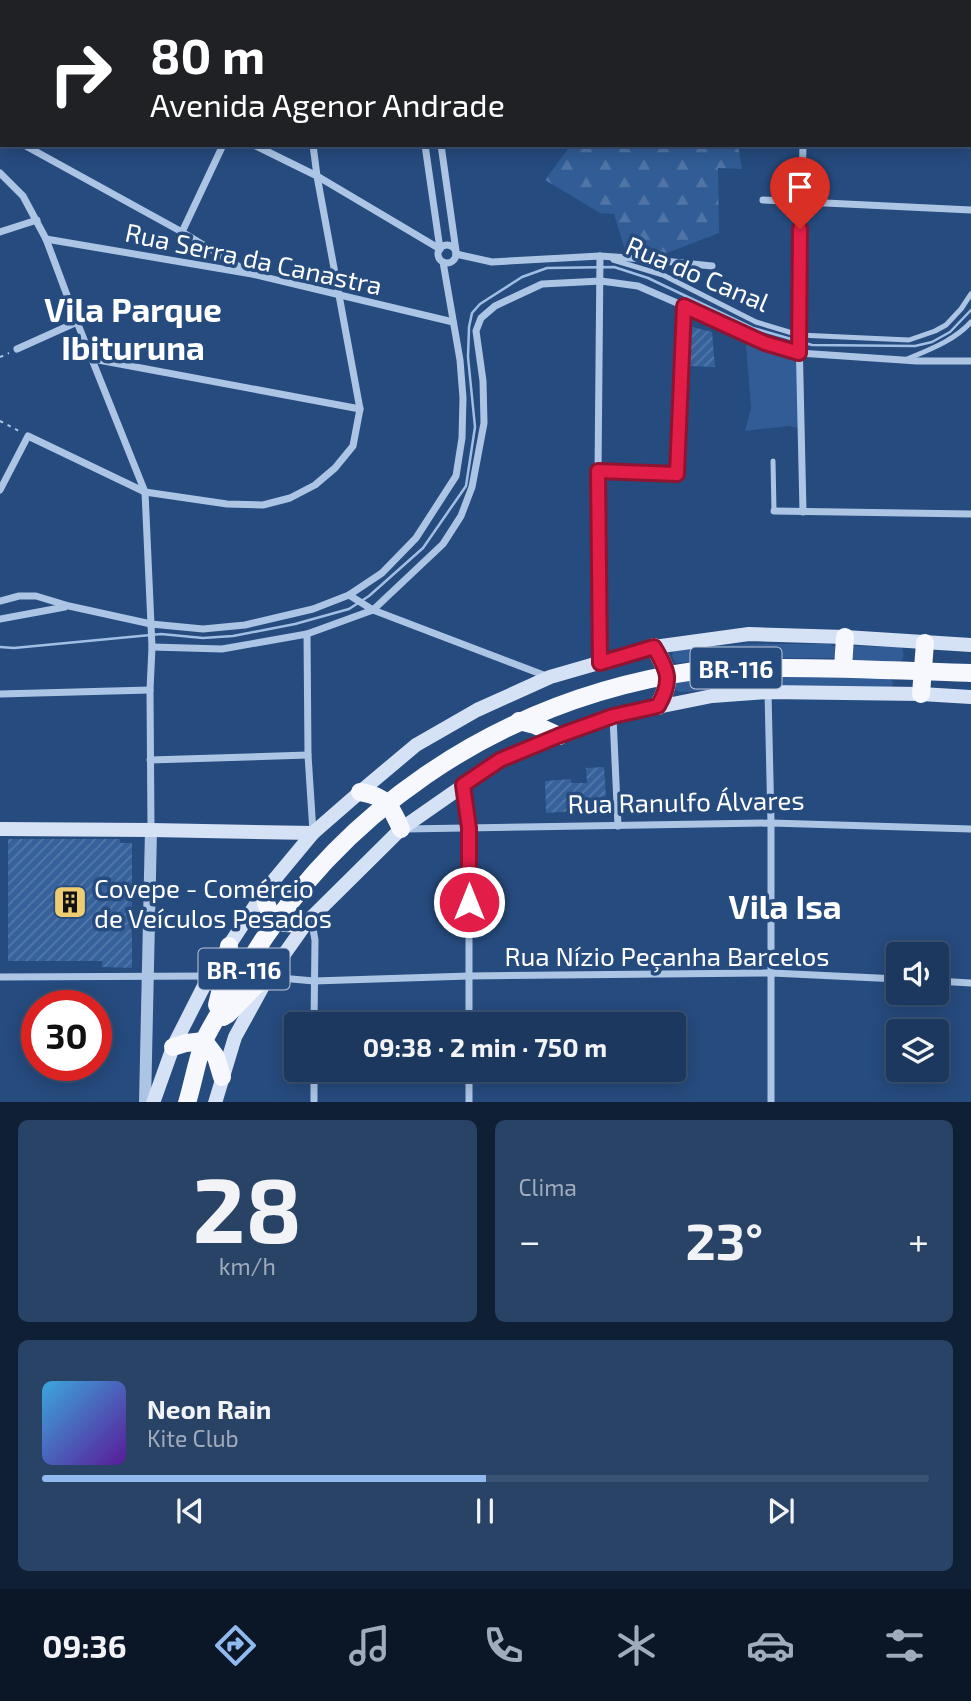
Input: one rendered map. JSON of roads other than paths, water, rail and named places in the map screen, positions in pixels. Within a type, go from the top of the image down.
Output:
[{"type":"highway","points":[[843,668],[845,636]]},
{"type":"highway","points":[[921,694],[925,643]]},
{"type":"highway","points":[[654,647],[669,676],[666,693],[658,706]]},
{"type":"highway","name":"BR-116","points":[[187,1102],[204,1041],[247,962],[313,873],[347,838],[418,779],[519,721],[618,687],[702,670],[843,668],[971,673]]},
{"type":"highway","points":[[519,721],[558,736]]},
{"type":"highway","points":[[360,792],[376,794],[387,803],[401,829]]},
{"type":"highway","points":[[264,891],[266,908],[276,921],[290,925],[307,922]]},
{"type":"highway","points":[[229,946],[216,1020],[228,1014],[255,986],[268,977]]},
{"type":"highway","points":[[173,1047],[204,1041],[216,1058],[222,1077]]},
{"type":"main road","points":[[153,1102],[173,1047],[209,976],[264,891],[313,833],[360,792],[416,745],[477,710],[550,677],[654,647],[749,635],[845,636],[971,645]]},
{"type":"main road","points":[[215,1102],[235,1037],[268,977],[307,922],[401,829],[500,760],[613,716],[712,696],[768,692],[971,697]]},
{"type":"main road","points":[[0,829],[313,833]]},
{"type":"street","points":[[28,147],[252,274]]},
{"type":"street","points":[[182,232],[222,147]]},
{"type":"street","points":[[258,147],[317,176],[440,249]]},
{"type":"street","points":[[0,490],[28,436],[145,492],[227,504],[263,505],[290,498],[315,485],[335,468],[354,446],[360,409],[313,147]]},
{"type":"street","points":[[0,601],[19,596],[36,596],[151,624],[203,629],[245,625],[313,609],[349,595],[382,573],[416,538],[456,475],[462,438],[463,398],[460,360],[443,262],[439,255],[425,147]]},
{"type":"street","points":[[441,147],[456,253],[452,261],[443,262]]},
{"type":"street","points":[[803,147],[799,353],[803,512]]},
{"type":"street","points":[[0,173],[23,196],[46,239],[145,492],[152,647],[145,1102]]},
{"type":"street","points":[[763,200],[971,210]]},
{"type":"street","points":[[0,232],[37,220]]},
{"type":"street","name":"Rua Serra da Canastra","points":[[46,239],[252,274],[453,322]]},
{"type":"street","points":[[440,249],[447,245],[453,247],[456,253],[492,262],[600,256],[712,266]]},
{"type":"street","points":[[600,256],[600,663]]},
{"type":"street","name":"Rua do Canal","points":[[373,610],[443,544],[461,516],[472,486],[484,423],[483,381],[476,331],[481,317],[495,306],[542,284],[601,281],[638,286],[765,343],[799,353],[971,361]]},
{"type":"street","points":[[598,471],[677,474],[684,306]]},
{"type":"street","points":[[17,349],[77,323]]},
{"type":"street","points":[[93,359],[360,409]]},
{"type":"street","points":[[774,511],[971,514]]},
{"type":"street","points":[[349,595],[373,610],[550,677]]},
{"type":"street","points":[[0,620],[69,606]]},
{"type":"street","points":[[152,647],[222,649],[307,634],[373,610]]},
{"type":"street","points":[[307,634],[308,755],[313,833]]},
{"type":"street","points":[[0,694],[150,690]]},
{"type":"street","points":[[768,692],[771,1102]]},
{"type":"street","points":[[613,716],[618,826]]},
{"type":"street","points":[[150,760],[308,755]]},
{"type":"street","points":[[463,785],[469,828],[469,1012]]},
{"type":"street","name":"Rua Ranulfo Álvares","points":[[401,829],[771,823],[971,829]]},
{"type":"street","points":[[307,922],[313,929],[316,940],[314,1012]]},
{"type":"street","name":"Rua Nízio Peçanha Barcelos","points":[[268,977],[314,981],[469,975],[772,973],[886,978]]},
{"type":"street","points":[[0,978],[209,976]]},
{"type":"street","points":[[949,982],[971,983]]},
{"type":"street","points":[[314,1082],[314,1102]]},
{"type":"street","points":[[469,1082],[469,1102]]},
{"type":"lane","name":"Rua do Canal","points":[[600,256],[663,275],[756,322],[799,335],[908,340],[946,325],[971,294]]},
{"type":"lane","points":[[905,360],[964,330],[971,322]]},
{"type":"lane","points":[[773,461],[774,511]]},
{"type":"waterway","points":[[0,647],[14,648],[161,634],[203,638],[233,636],[295,624],[349,609],[369,596],[423,548],[466,486],[475,427],[468,357],[472,313],[480,304],[522,277],[547,268],[614,267],[648,278],[753,328],[812,345],[915,346],[932,342],[950,332],[971,310]]},
{"type":"place","name":"Covepe - Comércio de Veículos Pesados","points":[[70,902]]},
{"type":"district","name":"Vila Parque Ibituruna","points":[[133,328]]},
{"type":"district","name":"Vila Isa","points":[[785,906]]}]
